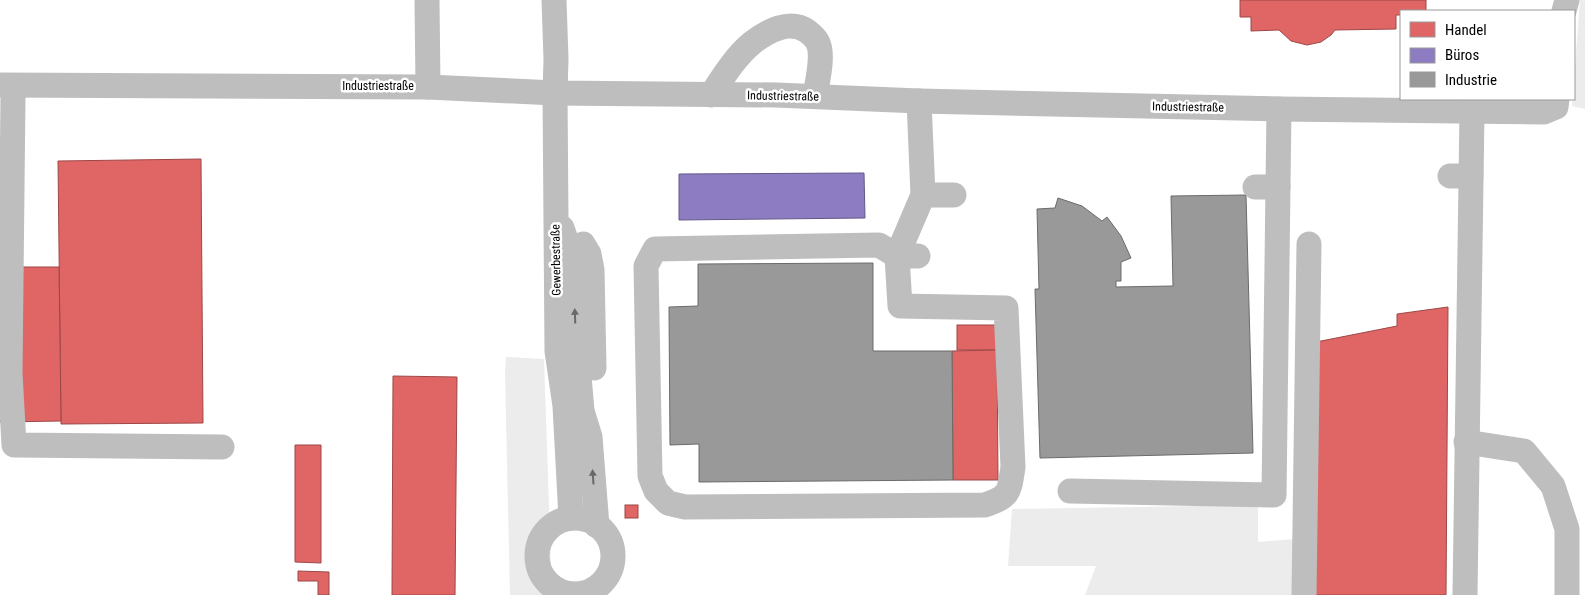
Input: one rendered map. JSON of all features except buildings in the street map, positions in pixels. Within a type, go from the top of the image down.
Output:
[{"type":"street","points":[[427,0],[428,87]]},
{"type":"street","name":"Gewerbestraße","points":[[554,0],[557,351],[565,406],[571,518]]},
{"type":"street","points":[[711,95],[737,57],[752,42],[776,28],[800,26],[811,34],[818,43],[820,63],[815,96]]},
{"type":"street","name":"Industriestraße","points":[[7,91],[428,87],[554,93],[815,96],[919,101],[1472,112],[1544,112],[1556,107],[1557,100]]},
{"type":"street","points":[[7,91],[10,373],[14,445],[222,447]]},
{"type":"street","points":[[907,256],[879,245],[655,249],[646,266],[650,476],[656,491],[668,503],[685,507],[985,505],[1001,499],[1009,489],[1013,467],[1006,308],[900,306],[907,256],[923,195],[919,101]]},
{"type":"street","points":[[1070,491],[1274,495],[1266,187],[1279,109]]},
{"type":"street","points":[[1465,595],[1466,442],[1459,247],[1460,176],[1472,112]]},
{"type":"street","points":[[923,195],[954,195]]},
{"type":"street","points":[[556,209],[570,220],[588,254],[592,270],[595,410],[590,437],[597,526]]},
{"type":"street","points":[[1304,595],[1309,244]]},
{"type":"street","points":[[1466,442],[1524,451],[1553,486],[1567,529],[1567,595]]},
{"type":"street","points":[[571,518],[587,520],[597,526],[606,534],[611,545],[611,568],[597,587],[586,592],[565,594],[552,586],[544,578],[539,567],[537,556],[539,544],[544,533],[553,525],[571,518]]},
{"type":"shaded area","points":[[1580,0],[1585,0],[1585,109],[1572,106],[1572,100],[1575,100],[1575,66]]},
{"type":"shaded area","points":[[506,357],[544,359],[552,595],[510,595]]},
{"type":"shaded area","points":[[1258,505],[1258,542],[1295,539],[1294,595],[1085,595],[1096,566],[1008,566],[1012,509]]}]
